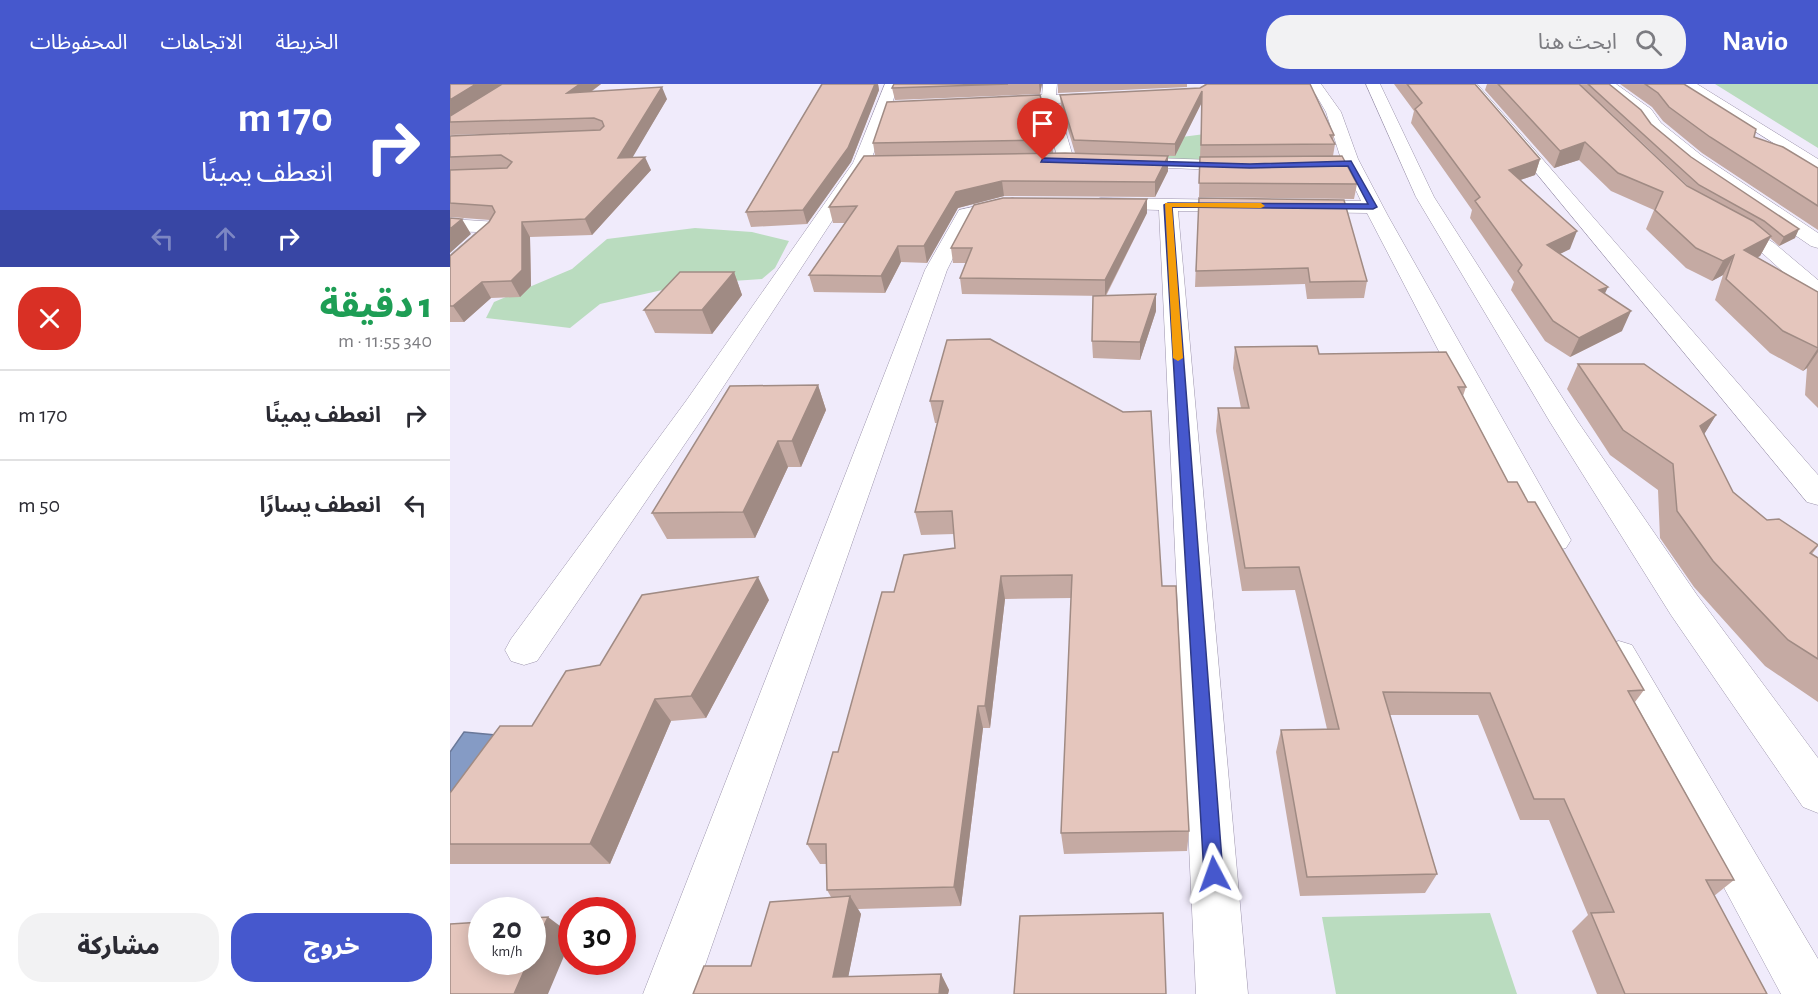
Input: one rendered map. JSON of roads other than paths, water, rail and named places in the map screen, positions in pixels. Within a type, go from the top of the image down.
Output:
[{"type":"street","points":[[1313,84],[1328,102],[1339,164],[1373,207],[1459,371],[1569,567]]},
{"type":"street","points":[[1373,84],[1425,197],[1564,422],[1684,605],[1818,793]]},
{"type":"street","points":[[1470,84],[1818,495]]},
{"type":"street","points":[[1607,84],[1646,112],[1655,126],[1695,159],[1818,242]]},
{"type":"street","points":[[1687,84],[1818,166]]},
{"type":"street","points":[[982,102],[1050,92],[1118,96]]},
{"type":"street","points":[[1043,160],[1072,160],[1050,92]]},
{"type":"street","points":[[524,650],[873,163],[872,142],[888,93]]},
{"type":"street","points":[[1112,161],[1261,166]]},
{"type":"street","points":[[669,994],[936,270],[966,214],[1004,204],[1373,207]]},
{"type":"street","points":[[1168,205],[1222,994]]},
{"type":"street","points":[[1710,213],[1751,235],[1818,291]]},
{"type":"street","points":[[450,225],[491,226],[489,232],[450,266]]},
{"type":"street","points":[[1604,630],[1809,994]]},
{"type":"water","points":[[464,732],[495,735],[450,806],[450,752]]}]
